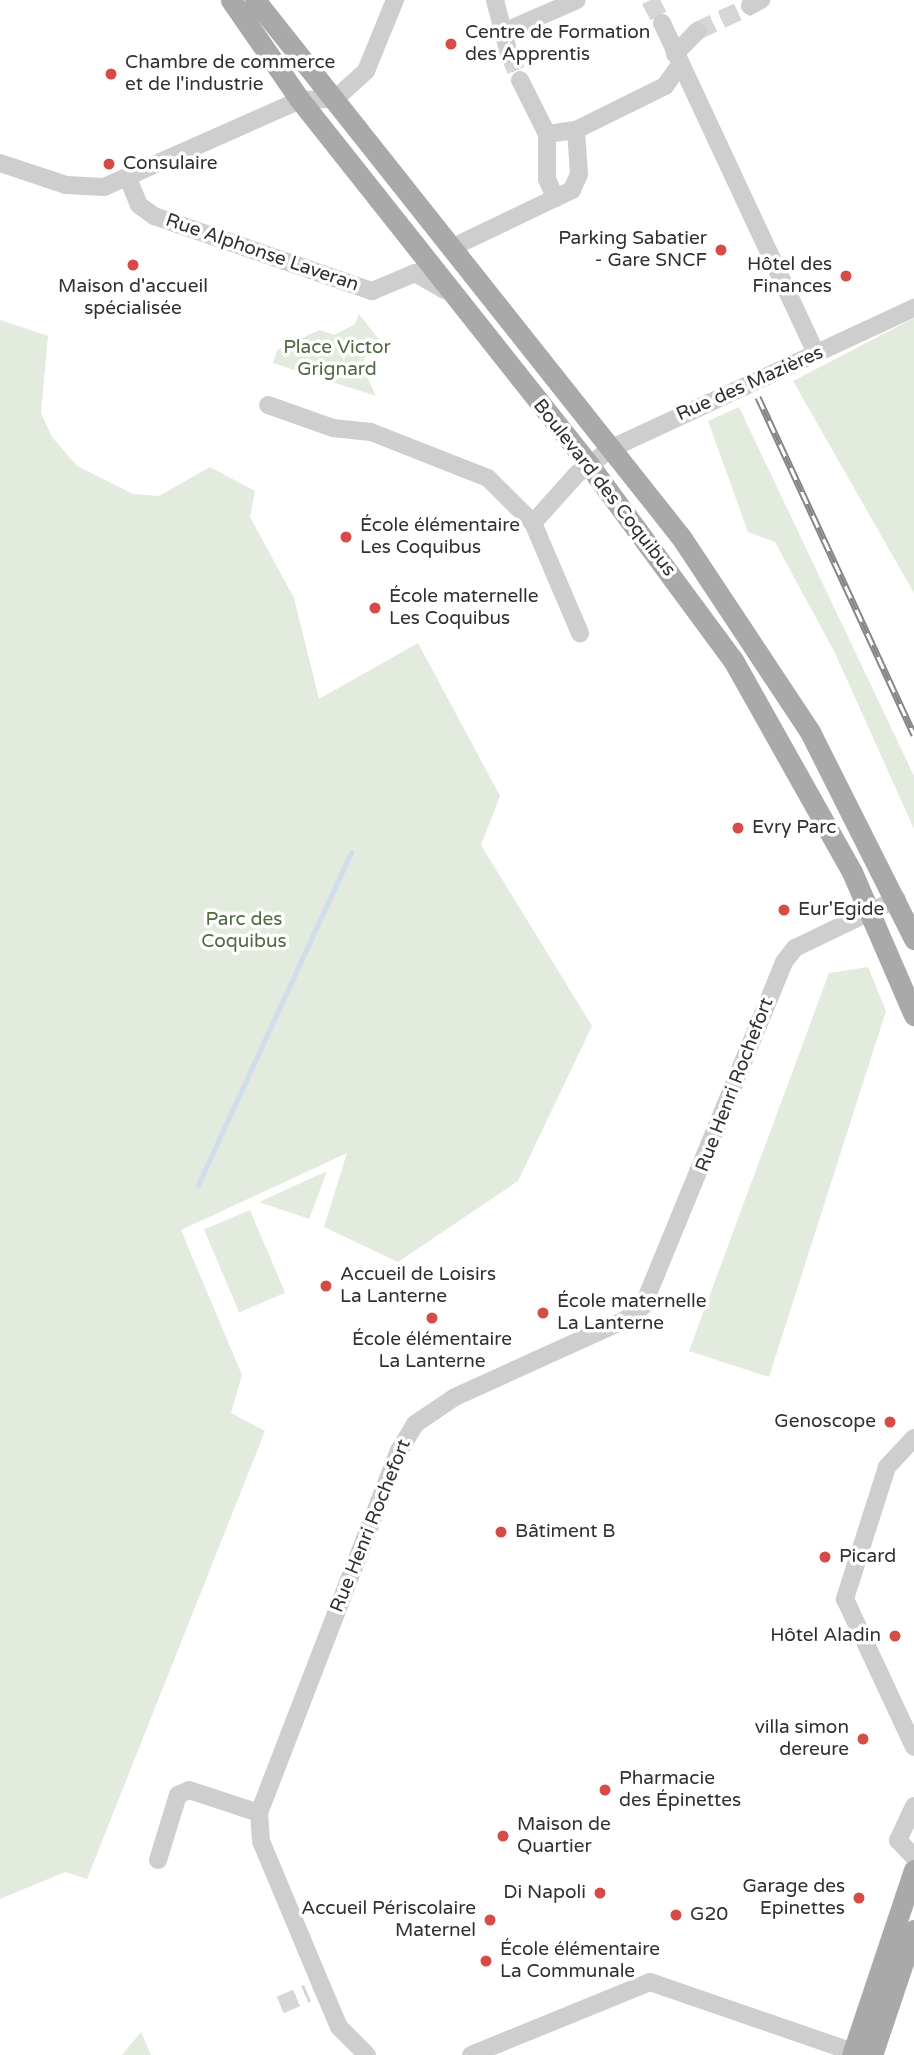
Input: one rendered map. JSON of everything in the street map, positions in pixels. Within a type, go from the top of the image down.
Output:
[{"type":"main road","name":"Boulevard des Coquibus","points":[[231,0],[300,100],[449,294],[589,465],[733,660],[869,910],[914,1015]]},
{"type":"main road","name":"Boulevard des Coquibus","points":[[255,0],[455,246],[612,448],[754,641],[810,732],[897,899],[914,939]]},
{"type":"main road","points":[[860,2054],[914,1870]]},
{"type":"main road","points":[[860,2054],[914,1930]]},
{"type":"street","points":[[0,163],[66,186],[104,187],[300,100],[335,99],[366,71],[395,0]]},
{"type":"street","points":[[495,0],[506,31],[509,54]]},
{"type":"street","points":[[506,31],[577,0]]},
{"type":"street","points":[[662,23],[693,97],[816,354]]},
{"type":"street","points":[[547,134],[576,130],[665,86],[677,60],[697,31]]},
{"type":"street","points":[[520,80],[547,134],[547,179],[555,198]]},
{"type":"street","points":[[665,86],[693,97]]},
{"type":"street","points":[[455,246],[555,198],[578,184],[576,130]]},
{"type":"street","name":"Rue Alphonse Laveran","points":[[128,178],[139,205],[154,216],[372,291],[415,273],[449,294]]},
{"type":"street","name":"Rue des Mazières","points":[[533,523],[589,465],[612,448],[914,308]]},
{"type":"street","points":[[268,405],[334,428],[371,432],[464,467],[514,498],[533,523],[580,633]]},
{"type":"street","name":"Rue Henri Rochefort","points":[[368,2055],[340,2027],[315,1990],[261,1841],[259,1813],[415,1424],[455,1397],[643,1306],[784,962],[795,948],[869,910],[897,899]]},
{"type":"street","points":[[914,1438],[887,1467],[845,1599],[914,1747]]},
{"type":"street","points":[[158,1860],[178,1795],[189,1790],[259,1813]]},
{"type":"street","points":[[914,1806],[898,1840],[914,1857]]},
{"type":"street","points":[[471,2055],[650,1982],[671,1984],[860,2054]]},
{"type":"green space","name":"Place Victor Grignard","points":[[359,314],[381,342],[372,338],[362,366],[376,396],[273,363],[277,350],[319,330],[334,335],[355,324]]},
{"type":"green space","points":[[914,318],[914,593],[793,381]]},
{"type":"green space","name":"Parc des Coquibus","points":[[0,320],[48,336],[41,413],[52,437],[77,466],[133,494],[159,496],[210,467],[255,491],[250,517],[294,598],[319,699],[418,643],[500,796],[481,845],[592,1026],[518,1181],[398,1262],[324,1227],[347,1153],[181,1230],[242,1375],[231,1413],[265,1431],[87,1879],[65,1872],[0,1899]]},
{"type":"green space","points":[[739,407],[914,776],[914,829],[835,653],[775,542],[748,532],[708,421]]},
{"type":"green space","points":[[868,967],[886,1011],[769,1377],[689,1351],[829,973]]},
{"type":"green space","points":[[327,1171],[309,1219],[259,1202]]},
{"type":"green space","points":[[250,1210],[285,1293],[239,1312],[204,1230]]},
{"type":"green space","points":[[141,2032],[151,2055],[122,2055]]},
{"type":"waterway","points":[[198,1185],[351,853]]},
{"type":"tunnel","points":[[650,0],[662,23]]},
{"type":"tunnel","points":[[697,31],[750,6]]},
{"type":"tunnel","points":[[509,54],[520,80]]},
{"type":"tunnel","points":[[280,2005],[308,1993]]},
{"type":"railway","points":[[758,397],[914,735]]},
{"type":"place","name":"Centre de Formation des Apprentis","points":[[451,44]]},
{"type":"place","name":"Chambre de commerce et de l'industrie","points":[[111,74]]},
{"type":"place","name":"Consulaire","points":[[109,164]]},
{"type":"place","name":"Parking Sabatier - Gare SNCF","points":[[721,250]]},
{"type":"place","name":"Maison d'accueil spécialisée","points":[[133,265]]},
{"type":"place","name":"Hôtel des Finances","points":[[846,276]]},
{"type":"place","name":"École élémentaire Les Coquibus","points":[[346,537]]},
{"type":"place","name":"École maternelle Les Coquibus","points":[[375,608]]},
{"type":"place","name":"Evry Parc","points":[[738,828]]},
{"type":"place","name":"Eur'Egide","points":[[784,910]]},
{"type":"place","name":"Accueil de Loisirs La Lanterne","points":[[326,1286]]},
{"type":"place","name":"École maternelle La Lanterne","points":[[543,1313]]},
{"type":"place","name":"École élémentaire La Lanterne","points":[[432,1318]]},
{"type":"place","name":"Genoscope","points":[[890,1422]]},
{"type":"place","name":"Bâtiment B","points":[[501,1532]]},
{"type":"place","name":"Picard","points":[[825,1557]]},
{"type":"place","name":"Hôtel Aladin","points":[[895,1636]]},
{"type":"place","name":"villa simon dereure","points":[[863,1739]]},
{"type":"place","name":"Pharmacie des Épinettes","points":[[605,1790]]},
{"type":"place","name":"Maison de Quartier","points":[[503,1836]]},
{"type":"place","name":"Di Napoli","points":[[600,1893]]},
{"type":"place","name":"Garage des Epinettes","points":[[859,1898]]},
{"type":"place","name":"G20","points":[[676,1915]]},
{"type":"place","name":"Accueil Périscolaire Maternel","points":[[490,1920]]},
{"type":"place","name":"École élémentaire La Communale","points":[[486,1961]]}]
